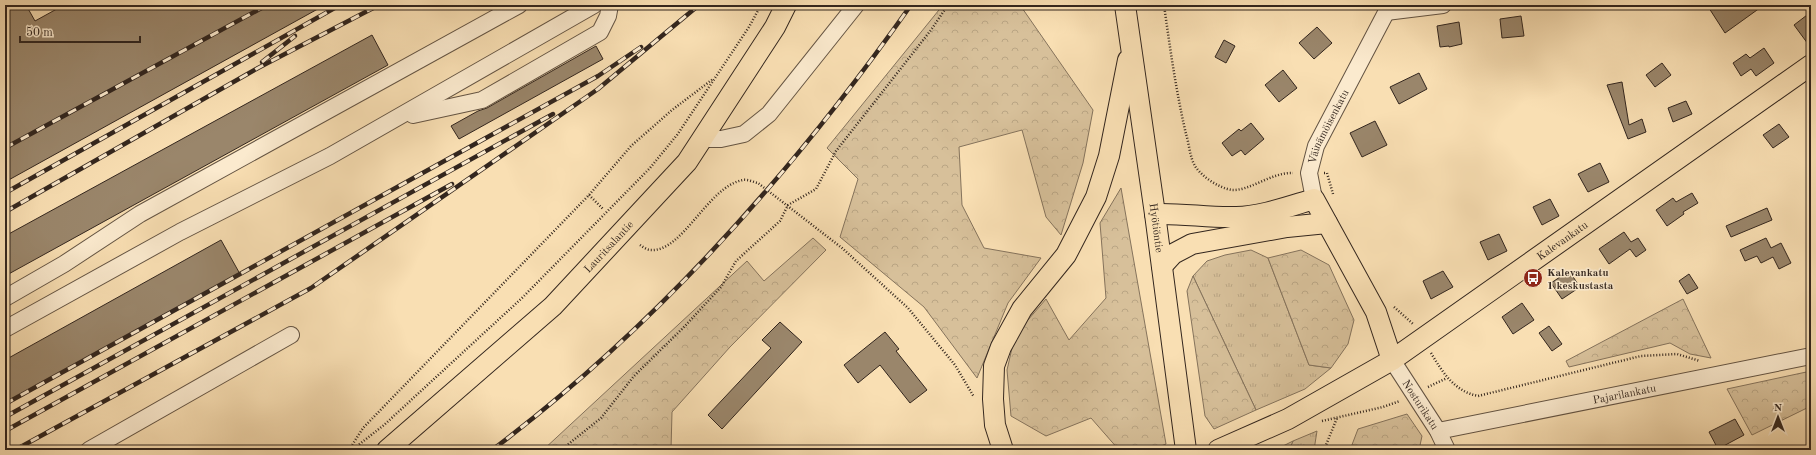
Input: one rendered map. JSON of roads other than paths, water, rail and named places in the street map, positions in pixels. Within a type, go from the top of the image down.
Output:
[{"type":"main road","name":"Lauritsalantie","points":[[387,450],[553,306],[687,162],[775,27],[786,5]]},
{"type":"main road","name":"Hyötiöntie","points":[[1125,5],[1156,214],[1186,450]]},
{"type":"main road","points":[[1003,450],[996,425],[993,405],[994,366],[1001,347],[1022,308],[1066,255],[1096,197],[1109,156],[1131,43]]},
{"type":"main road","name":"Kalevankatu","points":[[1218,450],[1288,419],[1392,360],[1421,338],[1811,65]]},
{"type":"main road","points":[[1156,214],[1180,213],[1238,218],[1284,208],[1314,199]]},
{"type":"main road","name":"Väinämöisenkatu","points":[[1314,199],[1376,312],[1392,360]]},
{"type":"main road","points":[[1162,266],[1173,254],[1192,244],[1280,228],[1327,223]]},
{"type":"street","points":[[5,298],[64,264],[140,214],[519,5]]},
{"type":"street","points":[[5,330],[180,232],[330,156],[594,5]]},
{"type":"street","points":[[393,121],[428,111],[456,107],[482,100],[600,32],[608,16],[610,5]]},
{"type":"street","points":[[703,139],[721,139],[744,134],[769,114],[856,5]]},
{"type":"street","points":[[1388,9],[1443,5]]},
{"type":"street","name":"Väinämöisenkatu","points":[[1314,199],[1309,173],[1316,146],[1388,9]]},
{"type":"street","points":[[89,450],[291,336]]},
{"type":"street","name":"Pajarilankatu","points":[[1438,432],[1811,356]]},
{"type":"street","name":"Nosturikatu","points":[[1392,360],[1438,432],[1447,450]]},
{"type":"railway","points":[[5,148],[267,5]]},
{"type":"railway","points":[[5,193],[340,5]]},
{"type":"railway","points":[[5,212],[258,68],[379,5]]},
{"type":"railway","points":[[15,450],[311,288],[598,89],[699,5]]},
{"type":"railway","points":[[492,450],[552,402],[610,352],[666,299],[719,244],[770,187],[819,128],[911,5]]},
{"type":"railway","points":[[262,62],[295,36]]},
{"type":"railway","points":[[5,404],[598,76],[641,47]]},
{"type":"railway","points":[[5,417],[553,114]]},
{"type":"railway","points":[[5,431],[452,184]]},
{"type":"place","name":"Kalevankatu 1 keskustasta","points":[[1533,278]]}]
